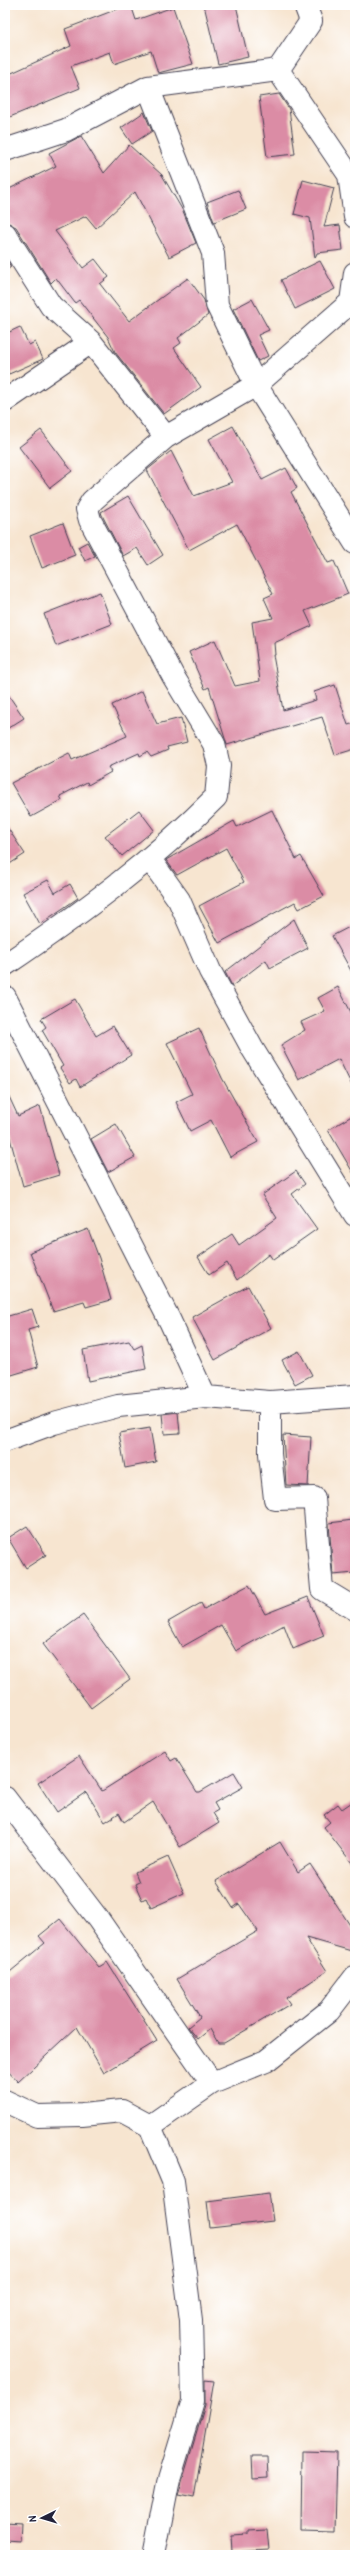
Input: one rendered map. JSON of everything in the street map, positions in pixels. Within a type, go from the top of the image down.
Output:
[{"type":"street","points":[[5,150],[66,130],[148,87],[278,70],[311,21],[305,5]]},
{"type":"street","points":[[278,70],[350,174],[355,216]]},
{"type":"street","points":[[148,87],[213,253],[217,305],[256,385],[355,543]]},
{"type":"street","points":[[5,234],[51,306],[91,342],[166,437]]},
{"type":"street","points":[[5,965],[53,932],[149,858],[185,829],[216,797],[219,766],[214,744],[173,676],[90,520],[87,509],[92,501],[166,437],[256,385],[351,302],[355,273]]},
{"type":"street","points":[[5,401],[91,342]]},
{"type":"street","points":[[149,858],[180,900],[210,971],[252,1048],[355,1215]]},
{"type":"street","points":[[5,997],[170,1321],[205,1397]]},
{"type":"street","points":[[5,1441],[54,1423],[118,1406],[205,1397],[270,1402],[355,1396]]},
{"type":"street","points":[[270,1402],[270,1454],[275,1499],[314,1498],[322,1589],[355,1610]]},
{"type":"street","points":[[5,1798],[98,1919],[212,2082]]},
{"type":"street","points":[[150,2126],[212,2082],[266,2061],[329,2011],[355,1976]]},
{"type":"street","points":[[5,2101],[37,2116],[82,2115],[122,2111],[150,2126],[173,2181],[191,2320],[193,2401],[168,2482],[154,2555]]},
{"type":"building","points":[[131,5],[136,20],[173,7],[193,64],[158,73],[151,51],[114,64],[110,52],[71,66],[80,88],[5,119],[5,76],[71,46],[65,29]]},
{"type":"building","points":[[204,5],[236,5],[248,57],[218,64]]},
{"type":"building","points":[[279,94],[289,109],[295,154],[267,157],[259,97]]},
{"type":"building","points":[[144,112],[152,131],[132,144],[121,128]]},
{"type":"building","points":[[81,136],[104,173],[129,145],[162,175],[183,211],[196,243],[169,257],[135,192],[96,228],[86,216],[55,231],[83,268],[95,259],[109,277],[100,284],[129,321],[188,278],[204,300],[208,315],[178,338],[181,343],[174,348],[201,387],[164,414],[115,352],[108,337],[79,300],[75,303],[56,278],[51,283],[16,227],[5,222],[5,191],[56,166],[49,153]]},
{"type":"building","points":[[303,180],[334,188],[324,227],[340,225],[343,250],[317,253],[315,258],[310,218],[294,214]]},
{"type":"building","points":[[238,190],[246,209],[214,222],[207,202]]},
{"type":"building","points":[[5,257],[11,267],[5,271]]},
{"type":"building","points":[[320,261],[335,289],[295,309],[281,280]]},
{"type":"building","points":[[252,299],[269,330],[258,335],[268,356],[258,361],[233,309]]},
{"type":"building","points":[[20,327],[29,345],[35,342],[43,359],[9,374],[5,366],[5,334]]},
{"type":"building","points":[[233,426],[262,480],[286,468],[297,488],[291,492],[328,563],[334,561],[348,594],[305,611],[312,626],[274,643],[275,655],[273,655],[283,710],[316,700],[314,692],[335,685],[348,725],[355,723],[355,749],[335,755],[322,717],[227,745],[209,687],[205,689],[189,652],[215,640],[235,686],[260,681],[252,622],[273,618],[264,598],[273,594],[237,524],[189,550],[147,470],[171,451],[194,496],[232,482],[209,439]]},
{"type":"building","points":[[41,430],[72,471],[50,488],[19,447]]},
{"type":"building","points":[[128,496],[163,555],[148,565],[137,548],[123,556],[101,512]]},
{"type":"building","points":[[63,523],[75,555],[42,568],[30,536]]},
{"type":"building","points":[[87,542],[95,556],[85,561],[78,547]]},
{"type":"building","points":[[100,592],[112,624],[56,646],[44,614]]},
{"type":"building","points":[[5,690],[24,718],[5,730]]},
{"type":"building","points":[[142,691],[157,724],[181,718],[187,742],[167,747],[168,750],[151,757],[147,752],[140,756],[139,753],[108,767],[111,772],[88,785],[87,782],[60,796],[62,800],[31,817],[11,783],[69,753],[72,760],[127,736],[112,705]]},
{"type":"building","points":[[139,810],[154,830],[122,856],[105,836]]},
{"type":"building","points":[[272,810],[296,859],[301,856],[324,896],[299,909],[295,902],[219,943],[199,906],[244,882],[226,848],[177,875],[166,860],[234,821],[237,827]]},
{"type":"building","points":[[5,824],[25,854],[5,867]]},
{"type":"building","points":[[48,880],[55,893],[70,884],[78,898],[40,924],[23,893]]},
{"type":"building","points":[[294,919],[308,948],[270,968],[266,960],[232,986],[225,972]]},
{"type":"building","points":[[355,924],[355,978],[332,936]]},
{"type":"building","points":[[338,987],[355,1020],[355,1092],[339,1059],[299,1080],[281,1045],[305,1030],[301,1022],[325,1011],[318,998]]},
{"type":"building","points":[[75,999],[96,1036],[113,1026],[131,1055],[80,1087],[76,1079],[70,1083],[60,1068],[63,1066],[42,1030],[46,1027],[41,1019]]},
{"type":"building","points":[[199,1028],[222,1078],[258,1142],[230,1157],[211,1120],[190,1131],[176,1102],[192,1094],[167,1043]]},
{"type":"building","points":[[5,1088],[18,1116],[40,1106],[59,1175],[23,1186],[5,1120]]},
{"type":"building","points":[[355,1114],[355,1176],[328,1130]]},
{"type":"building","points":[[116,1124],[135,1157],[108,1172],[91,1139]]},
{"type":"building","points":[[296,1171],[305,1184],[292,1194],[317,1229],[273,1260],[269,1254],[237,1280],[227,1263],[209,1275],[198,1257],[232,1234],[239,1245],[277,1218],[262,1195]]},
{"type":"building","points":[[88,1229],[99,1258],[111,1300],[86,1307],[84,1302],[53,1311],[30,1252]]},
{"type":"building","points":[[248,1286],[271,1328],[215,1360],[192,1317]]},
{"type":"building","points":[[32,1309],[38,1327],[28,1330],[38,1367],[5,1377],[5,1317]]},
{"type":"building","points":[[129,1341],[134,1349],[142,1345],[146,1369],[88,1381],[83,1350]]},
{"type":"building","points":[[299,1351],[312,1375],[295,1384],[282,1360]]},
{"type":"building","points":[[178,1412],[180,1433],[164,1434],[162,1414]]},
{"type":"building","points":[[150,1428],[156,1462],[125,1468],[119,1433]]},
{"type":"building","points":[[283,1435],[311,1437],[308,1486],[286,1485]]},
{"type":"building","points":[[353,1520],[355,1573],[333,1575],[329,1523]]},
{"type":"building","points":[[27,1526],[46,1555],[26,1568],[8,1538]]},
{"type":"building","points":[[249,1585],[265,1614],[308,1597],[324,1636],[293,1649],[284,1625],[236,1651],[221,1625],[182,1647],[168,1622],[201,1603],[204,1609]]},
{"type":"building","points":[[83,1615],[130,1679],[91,1708],[43,1644]]},
{"type":"building","points":[[165,1751],[171,1761],[176,1758],[197,1792],[200,1792],[234,1772],[243,1787],[214,1803],[218,1810],[213,1813],[219,1823],[180,1847],[153,1802],[124,1822],[119,1813],[105,1822],[86,1792],[57,1812],[38,1783],[79,1756],[102,1791]]},
{"type":"building","points":[[355,1800],[355,1867],[324,1827],[330,1822],[324,1815],[338,1804],[342,1809]]},
{"type":"building","points":[[280,1842],[298,1872],[310,1864],[355,1933],[355,1952],[306,1938],[327,1971],[286,1998],[290,2004],[224,2043],[218,2043],[210,2029],[198,2039],[188,2027],[200,2017],[177,1979],[258,1931],[239,1904],[233,1908],[216,1881]]},
{"type":"building","points":[[168,1857],[184,1893],[151,1908],[146,1898],[142,1900],[135,1884],[139,1882],[135,1872]]},
{"type":"building","points":[[60,1919],[99,1967],[107,1962],[157,2041],[104,2073],[77,2027],[18,2082],[5,2068],[5,1976],[45,1943],[39,1936]]},
{"type":"building","points":[[269,2193],[273,2221],[210,2228],[207,2201]]},
{"type":"building","points":[[205,2380],[214,2381],[194,2498],[178,2495],[205,2405]]},
{"type":"building","points":[[302,2451],[337,2452],[335,2532],[301,2531]]},
{"type":"building","points":[[252,2456],[267,2456],[268,2478],[253,2479]]},
{"type":"building","points":[[5,2523],[21,2524],[20,2541],[5,2540]]},
{"type":"building","points":[[267,2529],[269,2550],[232,2552],[231,2535],[247,2534],[247,2530]]}]
